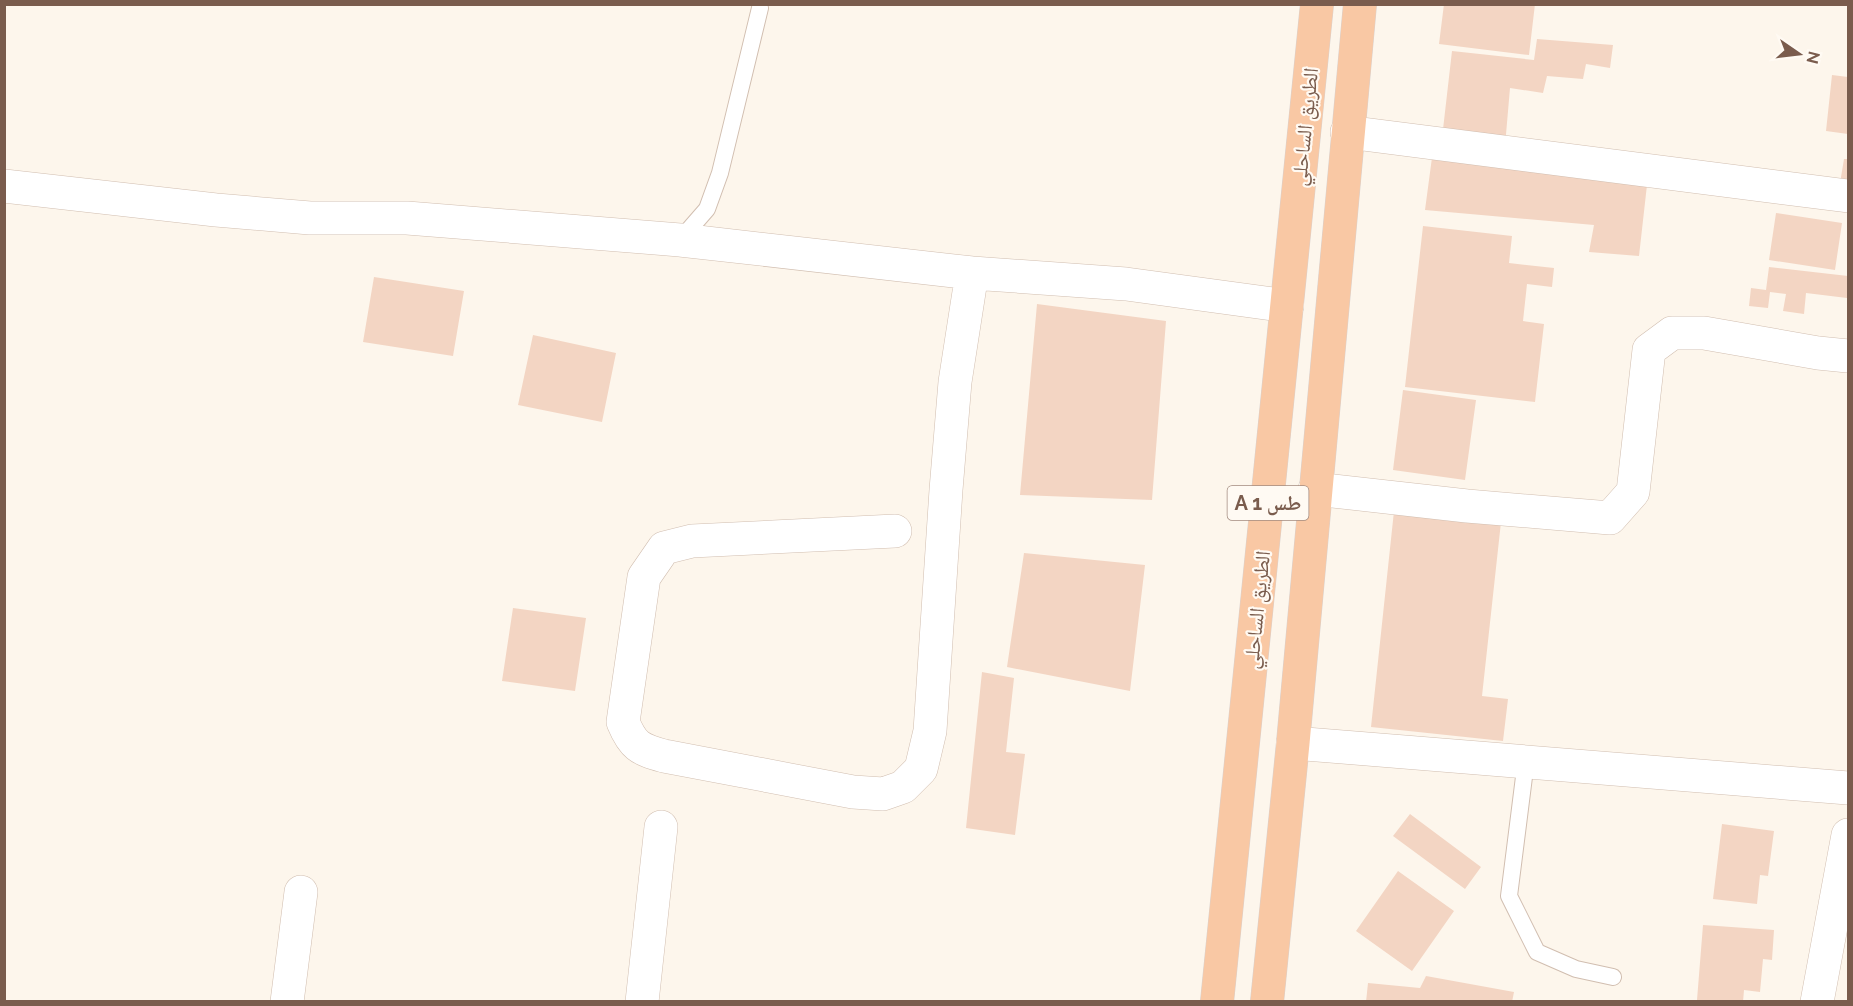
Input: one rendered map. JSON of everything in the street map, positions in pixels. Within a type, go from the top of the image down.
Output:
[{"type":"highway","name":"الطريق الساحلي","points":[[1217,1002],[1317,4]]},
{"type":"highway","name":"الطريق الساحلي","points":[[1267,1002],[1293,743],[1360,4]]},
{"type":"street","points":[[1347,132],[1848,196]]},
{"type":"street","points":[[4,186],[216,210],[310,218],[407,218],[680,240],[972,273],[1126,284],[1287,306]]},
{"type":"street","points":[[895,531],[692,541],[664,548],[644,577],[623,722],[630,740],[644,751],[664,756],[853,792],[883,794],[903,787],[921,769],[930,731],[945,490],[955,382],[972,273]]},
{"type":"street","points":[[1315,489],[1467,506],[1610,518],[1632,492],[1649,350],[1672,333],[1704,333],[1848,356]]},
{"type":"street","points":[[1293,743],[1526,760],[1848,788]]},
{"type":"street","points":[[642,1002],[661,826]]},
{"type":"street","points":[[1817,1002],[1848,835]]},
{"type":"street","points":[[287,1002],[301,892]]},
{"type":"lane","points":[[680,240],[707,208],[720,173],[760,8]]},
{"type":"lane","points":[[1526,760],[1509,896],[1537,951],[1576,969],[1612,977]]},
{"type":"building","points":[[1444,4],[1535,4],[1529,55],[1439,44]]},
{"type":"building","points":[[1537,39],[1613,45],[1610,68],[1586,64],[1583,79],[1547,76],[1543,93],[1510,88],[1505,146],[1442,138],[1452,51],[1534,60]]},
{"type":"building","points":[[1832,75],[1848,77],[1848,134],[1826,131]]},
{"type":"building","points":[[1433,150],[1648,176],[1639,256],[1589,252],[1594,225],[1425,210]]},
{"type":"building","points":[[1844,159],[1848,159],[1848,184],[1840,183]]},
{"type":"building","points":[[1776,213],[1842,223],[1835,270],[1769,260]]},
{"type":"building","points":[[1423,226],[1512,236],[1509,263],[1554,268],[1552,287],[1527,284],[1523,321],[1544,324],[1535,402],[1405,387]]},
{"type":"building","points":[[1769,267],[1848,276],[1847,298],[1806,293],[1804,314],[1783,311],[1786,294],[1770,292],[1768,308],[1749,306],[1751,288],[1766,290]]},
{"type":"building","points":[[374,277],[464,291],[453,356],[363,342]]},
{"type":"building","points":[[1037,304],[1166,321],[1152,500],[1020,495]]},
{"type":"building","points":[[533,335],[616,353],[602,422],[518,405]]},
{"type":"building","points":[[1403,390],[1476,400],[1465,480],[1393,470]]},
{"type":"building","points":[[1394,511],[1501,522],[1482,696],[1508,699],[1503,741],[1371,727]]},
{"type":"building","points":[[1024,553],[1145,565],[1130,691],[1007,667]]},
{"type":"building","points":[[513,608],[586,618],[575,691],[502,681]]},
{"type":"building","points":[[982,672],[1014,678],[1006,752],[1025,754],[1015,835],[966,828]]},
{"type":"building","points":[[1410,814],[1481,867],[1465,889],[1393,836]]},
{"type":"building","points":[[1722,824],[1774,831],[1768,876],[1760,875],[1757,904],[1713,899]]},
{"type":"building","points":[[1398,871],[1454,911],[1412,971],[1356,931]]},
{"type":"building","points":[[1703,925],[1774,930],[1772,960],[1763,959],[1760,992],[1744,990],[1743,1002],[1697,1000]]},
{"type":"building","points":[[1426,976],[1514,992],[1512,1002],[1366,1002],[1368,983],[1420,988]]}]
